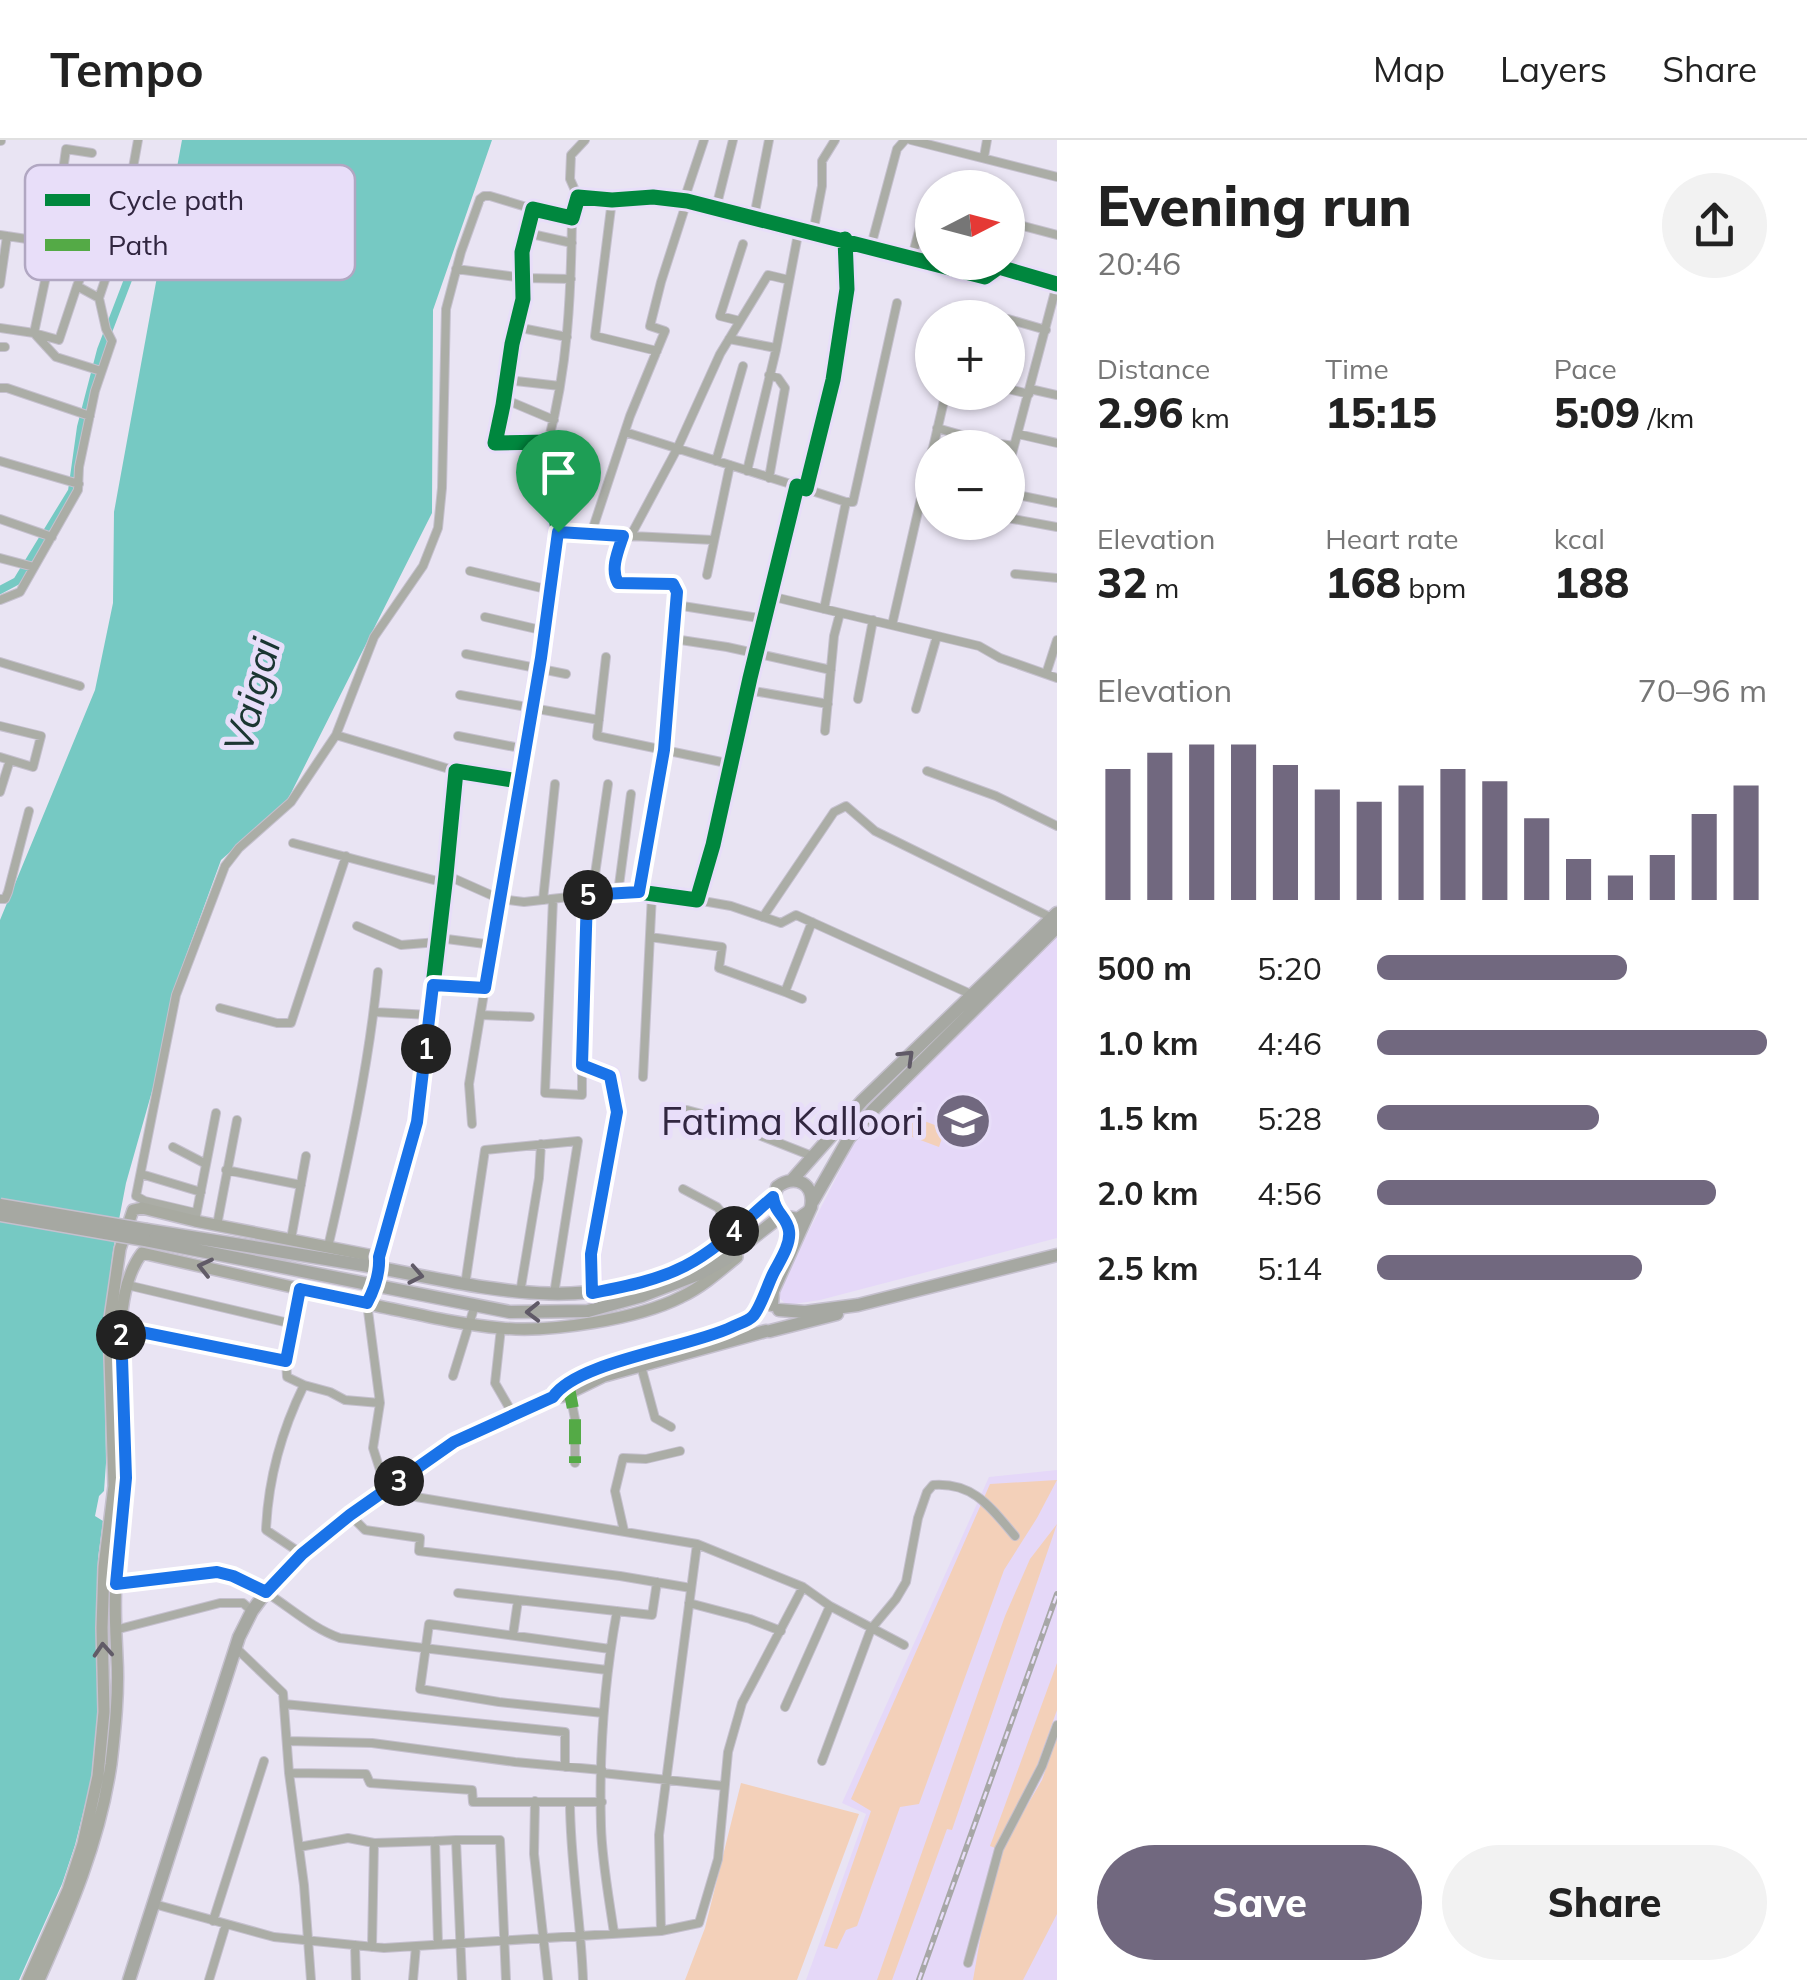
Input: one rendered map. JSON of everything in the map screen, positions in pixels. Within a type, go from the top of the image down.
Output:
[{"type":"main road","points":[[768,1331],[779,1324],[781,1317],[773,1291],[811,1206],[849,1138],[1055,919]]},
{"type":"main road","points":[[793,1180],[862,1101],[977,998]]},
{"type":"main road","points":[[0,1205],[510,1312],[588,1311],[699,1274],[783,1217],[798,1219],[811,1206],[810,1188],[799,1180],[782,1183],[774,1192],[774,1208],[783,1217],[789,1237],[756,1312],[758,1327],[768,1331]]},
{"type":"main road","points":[[28,1980],[68,1890],[98,1776],[104,1712],[104,1567],[114,1486],[109,1325],[120,1248],[133,1210],[196,1217],[217,1225],[328,1247],[465,1285],[554,1295],[638,1284],[684,1267],[724,1241],[773,1197]]},
{"type":"main road","points":[[0,1215],[380,1263]]},
{"type":"main road","points":[[41,1980],[78,1892],[102,1814],[110,1766],[117,1701],[116,1584],[126,1478],[121,1328],[127,1285],[133,1264],[142,1252],[470,1323],[539,1328],[594,1322],[680,1298],[759,1239],[758,1234]]},
{"type":"main road","points":[[129,1980],[235,1647],[252,1610],[302,1554],[350,1515],[454,1442],[562,1396],[607,1365],[716,1334],[764,1304],[804,1312],[858,1305],[1057,1255]]},
{"type":"main road","points":[[367,1303],[376,1286],[380,1263]]},
{"type":"main road","points":[[569,1388],[858,1305]]},
{"type":"street","points":[[134,165],[138,140]]},
{"type":"street","points":[[472,1124],[469,1084],[558,532],[548,442],[567,336],[572,218],[578,197],[570,180],[570,155],[586,140]]},
{"type":"street","points":[[591,534],[665,331],[650,326],[704,140]]},
{"type":"street","points":[[716,208],[733,140]]},
{"type":"street","points":[[754,217],[769,140]]},
{"type":"street","points":[[813,233],[822,186],[822,161],[835,140]]},
{"type":"street","points":[[871,246],[897,150],[908,140],[948,145],[1057,177]]},
{"type":"street","points":[[984,157],[987,140]]},
{"type":"street","points":[[64,165],[66,148],[92,153]]},
{"type":"street","points":[[216,1113],[196,1217],[136,1196],[176,995],[225,866],[291,802],[336,735],[374,637],[423,566],[438,528],[446,308],[480,199],[490,196],[572,218]]},
{"type":"street","points":[[578,197],[686,201],[984,277],[999,267],[1057,284],[1050,325],[1019,430]]},
{"type":"street","points":[[612,200],[595,336],[657,351]]},
{"type":"street","points":[[532,210],[522,252],[523,298],[494,444],[548,442]]},
{"type":"street","points":[[1025,227],[1057,235]]},
{"type":"street","points":[[747,471],[800,230]]},
{"type":"street","points":[[527,233],[572,244]]},
{"type":"street","points":[[0,284],[4,236]]},
{"type":"street","points":[[697,900],[770,596],[833,380],[847,288],[845,240]]},
{"type":"street","points":[[740,321],[720,316],[743,244]]},
{"type":"street","points":[[912,257],[915,246]]},
{"type":"street","points":[[456,269],[524,278],[571,278]]},
{"type":"street","points":[[639,892],[664,750],[677,592],[673,584],[618,583],[615,568],[627,537],[677,449],[729,339],[768,275],[789,280]]},
{"type":"street","points":[[34,334],[45,280]]},
{"type":"street","points":[[0,328],[59,340],[79,280]]},
{"type":"street","points":[[0,600],[20,592],[29,566],[78,490],[75,483],[86,415],[97,370],[112,342],[99,298],[105,280]]},
{"type":"street","points":[[77,286],[99,298]]},
{"type":"street","points":[[625,432],[853,502],[897,303]]},
{"type":"street","points":[[1025,321],[1050,325]]},
{"type":"street","points":[[516,328],[567,336]]},
{"type":"street","points":[[34,334],[56,356],[97,370]]},
{"type":"street","points":[[729,339],[776,348]]},
{"type":"street","points":[[716,461],[743,366]]},
{"type":"street","points":[[769,478],[785,388],[770,375]]},
{"type":"street","points":[[506,380],[560,386]]},
{"type":"street","points":[[0,388],[86,415]]},
{"type":"street","points":[[1025,392],[1057,395]]},
{"type":"street","points":[[504,399],[554,420]]},
{"type":"street","points":[[942,410],[938,428],[945,430]]},
{"type":"street","points":[[1025,435],[1057,442]]},
{"type":"street","points":[[0,461],[75,483]]},
{"type":"street","points":[[707,575],[730,466]]},
{"type":"street","points":[[1025,496],[1057,503]]},
{"type":"street","points":[[824,609],[846,502]]},
{"type":"street","points":[[0,519],[48,535]]},
{"type":"street","points":[[1025,521],[1057,527]]},
{"type":"street","points":[[892,625],[915,526]]},
{"type":"street","points":[[558,532],[713,540]]},
{"type":"street","points":[[0,558],[29,566]]},
{"type":"street","points":[[470,571],[550,590]]},
{"type":"street","points":[[1014,574],[1057,578]]},
{"type":"street","points":[[770,596],[979,646],[1000,658],[1057,678]]},
{"type":"street","points":[[676,604],[765,619]]},
{"type":"street","points":[[825,732],[840,612]]},
{"type":"street","points":[[485,617],[545,631]]},
{"type":"street","points":[[858,699],[873,620]]},
{"type":"street","points":[[916,709],[937,636]]},
{"type":"street","points":[[674,638],[831,670]]},
{"type":"street","points":[[1046,674],[1057,640]]},
{"type":"street","points":[[466,654],[566,674]]},
{"type":"street","points":[[606,657],[596,736],[731,764]]},
{"type":"street","points":[[0,662],[80,686]]},
{"type":"street","points":[[748,690],[828,704]]},
{"type":"street","points":[[460,695],[598,720]]},
{"type":"street","points":[[0,726],[41,736],[34,767],[5,758],[0,792]]},
{"type":"street","points":[[336,735],[456,770],[519,781]]},
{"type":"street","points":[[458,736],[525,749]]},
{"type":"street","points":[[380,1263],[417,1122],[456,770]]},
{"type":"street","points":[[926,771],[996,796],[1057,826]]},
{"type":"street","points":[[543,900],[555,784]]},
{"type":"street","points":[[553,899],[545,1093],[582,1095],[589,895],[608,784]]},
{"type":"street","points":[[618,893],[631,794]]},
{"type":"street","points":[[763,917],[834,812],[846,806],[875,831],[1055,919]]},
{"type":"street","points":[[0,899],[8,892],[29,811]]},
{"type":"street","points":[[293,843],[446,879],[500,899],[524,902],[639,892],[731,906],[781,923],[796,915],[977,998]]},
{"type":"street","points":[[220,1008],[276,1023],[292,1023],[346,856]]},
{"type":"street","points":[[643,1078],[652,894]]},
{"type":"street","points":[[785,992],[812,922]]},
{"type":"street","points":[[356,926],[401,945],[438,940],[492,945]]},
{"type":"street","points":[[650,937],[722,946],[719,968],[802,1000]]},
{"type":"street","points":[[328,1247],[354,1132],[378,972]]},
{"type":"street","points":[[433,985],[485,988]]},
{"type":"street","points":[[374,1012],[430,1015]]},
{"type":"street","points":[[481,1015],[530,1017]]},
{"type":"street","points":[[582,1065],[610,1076],[617,1112],[591,1254],[592,1293]]},
{"type":"street","points":[[688,1110],[812,1156]]},
{"type":"street","points":[[217,1225],[237,1120]]},
{"type":"street","points":[[465,1285],[484,1150],[578,1141],[554,1295]]},
{"type":"street","points":[[520,1294],[541,1144]]},
{"type":"street","points":[[173,1147],[206,1164]]},
{"type":"street","points":[[291,1240],[306,1156]]},
{"type":"street","points":[[226,1170],[300,1184]]},
{"type":"street","points":[[141,1174],[200,1192]]},
{"type":"street","points":[[683,1189],[717,1207],[736,1229]]},
{"type":"street","points":[[127,1285],[293,1324]]},
{"type":"street","points":[[300,1289],[286,1361],[287,1376],[345,1400],[380,1402]]},
{"type":"street","points":[[367,1303],[380,1402],[373,1448],[380,1470],[395,1484]]},
{"type":"street","points":[[453,1376],[475,1305]]},
{"type":"street","points":[[121,1328],[286,1361]]},
{"type":"street","points":[[502,1328],[494,1383],[514,1416]]},
{"type":"street","points":[[641,1366],[654,1418],[671,1427]]},
{"type":"street","points":[[302,1554],[266,1530],[266,1508],[290,1415],[304,1386]]},
{"type":"street","points":[[569,1388],[575,1419],[575,1463]]},
{"type":"street","points":[[624,1531],[615,1491],[623,1458],[646,1459],[680,1451]]},
{"type":"street","points":[[822,1761],[871,1629],[906,1582],[927,1492],[934,1485],[968,1489],[990,1506],[1015,1536]]},
{"type":"street","points":[[382,1492],[697,1544],[803,1587],[830,1606],[904,1645]]},
{"type":"street","points":[[350,1515],[365,1530],[420,1538],[420,1551],[691,1588]]},
{"type":"street","points":[[660,1931],[659,1836],[697,1544]]},
{"type":"street","points":[[116,1584],[217,1572],[266,1592],[323,1632],[340,1638],[608,1670]]},
{"type":"street","points":[[458,1593],[652,1615],[657,1582]]},
{"type":"street","points":[[154,1904],[274,1937],[384,1948],[660,1931],[698,1923],[718,1859],[728,1752],[742,1703],[803,1587]]},
{"type":"street","points":[[514,1634],[518,1600]]},
{"type":"street","points":[[115,1630],[220,1603],[243,1602],[252,1610]]},
{"type":"street","points":[[689,1603],[750,1618],[781,1631]]},
{"type":"street","points":[[785,1707],[830,1606]]},
{"type":"street","points":[[614,1933],[601,1828],[603,1713],[617,1611]]},
{"type":"street","points":[[603,1713],[420,1689],[424,1647],[428,1624],[610,1650]]},
{"type":"street","points":[[235,1647],[284,1692],[312,1980]]},
{"type":"street","points":[[284,1704],[565,1732],[565,1767]]},
{"type":"street","points":[[968,1963],[999,1849],[1034,1783],[1057,1725]]},
{"type":"street","points":[[287,1741],[372,1744],[724,1786]]},
{"type":"street","points":[[213,1921],[264,1761]]},
{"type":"street","points":[[289,1774],[366,1774],[370,1783],[472,1790],[473,1802],[602,1802]]},
{"type":"street","points":[[535,1801],[534,1854],[548,1980]]},
{"type":"street","points":[[570,1802],[583,1980]]},
{"type":"street","points":[[299,1846],[348,1838],[374,1843],[500,1840],[506,1980]]},
{"type":"street","points":[[456,1840],[462,1980]]},
{"type":"street","points":[[435,1841],[438,1944]]},
{"type":"street","points":[[372,1947],[374,1843]]},
{"type":"street","points":[[208,1980],[226,1924]]},
{"type":"street","points":[[354,1945],[356,1980]]},
{"type":"street","points":[[414,1980],[416,1946]]},
{"type":"shaded area","name":"Fatima Kalloori","points":[[1057,930],[1057,1238],[820,1300],[787,1305],[776,1295],[857,1137]]},
{"type":"shaded area","points":[[914,1117],[945,1129],[939,1147],[907,1135]]},
{"type":"shaded area","points":[[1057,1470],[1057,1980],[806,1980],[866,1814],[842,1803],[989,1477]]},
{"type":"shaded area","points":[[1057,1480],[1004,1570],[919,1804],[900,1807],[857,1926],[846,1930],[837,1949],[824,1946],[871,1811],[851,1799],[990,1484]]},
{"type":"shaded area","points":[[1057,1524],[952,1830],[947,1829],[892,1980],[877,1980],[1005,1616],[1030,1559]]},
{"type":"shaded area","points":[[1057,1663],[1057,1710],[1021,1801],[995,1848],[990,1846]]},
{"type":"shaded area","points":[[1057,1737],[1057,1914],[1023,1980],[973,1980],[985,1911],[1004,1845],[1042,1780]]},
{"type":"shaded area","points":[[741,1783],[859,1814],[797,1980],[685,1980],[705,1928]]},
{"type":"water","name":"Vaigai","points":[[182,140],[492,140],[433,310],[432,513],[286,803],[221,860],[171,997],[164,1049],[126,1183],[104,1322],[106,1463],[104,1491],[99,1496],[95,1516],[103,1521],[96,1627],[98,1710],[91,1781],[62,1884],[19,1980],[0,1980],[0,920],[95,690],[113,603],[114,512],[156,280],[355,280],[355,165],[177,165]]},
{"type":"waterway","points":[[0,590],[17,581],[72,491],[81,427],[101,350],[128,280]]},
{"type":"railway","points":[[919,1980],[1057,1594]]},
{"type":"marked path","points":[[568,1383],[575,1419],[575,1463]]},
{"type":"cycle path","points":[[379,1257],[417,1122],[456,771],[519,781],[541,658],[558,532],[548,442],[495,443],[523,299],[522,252],[533,209],[572,218],[578,197],[687,201],[985,277],[999,267],[1057,284]]},
{"type":"cycle path","points":[[593,1293],[591,1255],[617,1112],[611,1076],[582,1065],[587,895],[639,892],[697,900],[797,486],[806,489],[833,380],[847,289],[845,239]]},
{"type":"place","name":"Fatima Kalloori","points":[[963,1121]]},
{"type":"route","points":[[558,532],[623,536],[615,568],[618,583],[673,584],[677,592],[664,750],[639,892],[587,895],[582,1065],[610,1076],[617,1112],[591,1254],[592,1293],[638,1284],[684,1267],[724,1241],[773,1197],[774,1208],[786,1218],[789,1229],[784,1251],[754,1316],[716,1334],[607,1365],[559,1388],[553,1397],[454,1442],[350,1515],[302,1554],[266,1592],[217,1572],[116,1584],[126,1478],[121,1328],[286,1361],[300,1289],[367,1303],[376,1286],[379,1257],[417,1122],[433,985],[485,988],[541,658],[558,532]]}]
